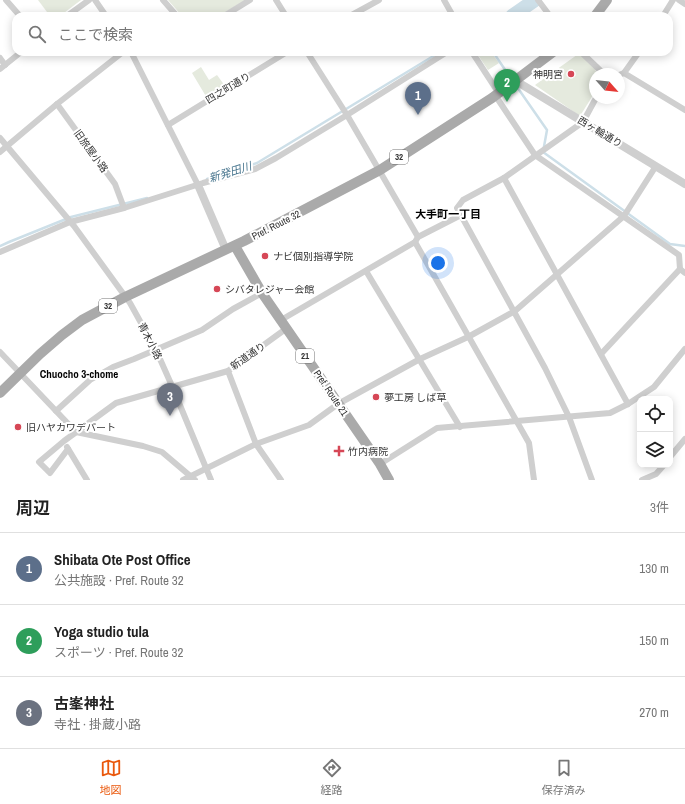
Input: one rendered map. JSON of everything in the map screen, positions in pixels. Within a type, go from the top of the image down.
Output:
[{"type":"main road","points":[[599,12],[608,0]]},
{"type":"main road","name":"Pref. Route 32","points":[[0,393],[62,335],[82,320],[126,297],[231,248],[380,170],[497,94],[548,56]]},
{"type":"main road","name":"Pref. Route 21","points":[[231,248],[380,464],[389,480]]},
{"type":"street","points":[[6,0],[16,12]]},
{"type":"street","points":[[72,12],[89,0]]},
{"type":"street","points":[[95,0],[103,12]]},
{"type":"street","points":[[163,0],[173,12]]},
{"type":"street","points":[[230,12],[250,0]]},
{"type":"street","points":[[276,0],[284,12]]},
{"type":"street","points":[[357,12],[379,0]]},
{"type":"street","points":[[444,0],[451,12]]},
{"type":"street","points":[[666,12],[673,0]]},
{"type":"street","points":[[679,0],[685,4]]},
{"type":"street","points":[[540,2],[547,12]]},
{"type":"street","points":[[0,58],[3,67],[16,56]]},
{"type":"street","points":[[0,152],[56,104],[118,56]]},
{"type":"street","points":[[133,56],[231,248]]},
{"type":"street","name":"四之町通り","points":[[168,125],[280,56]]},
{"type":"street","points":[[310,56],[380,170],[468,337],[529,443],[534,480]]},
{"type":"street","points":[[0,252],[70,222],[124,208],[197,182],[256,169],[347,115],[441,56]]},
{"type":"street","points":[[474,56],[535,155],[679,255],[682,271],[601,354]]},
{"type":"street","points":[[585,56],[598,68]]},
{"type":"street","points":[[625,69],[636,56]]},
{"type":"street","points":[[625,76],[685,110]]},
{"type":"street","name":"西ヶ輪通り","points":[[516,81],[685,184]]},
{"type":"street","name":"旧旅屋小路","points":[[56,104],[115,184],[124,208]]},
{"type":"street","points":[[592,480],[569,417],[545,368],[457,208],[463,200],[504,178],[583,122],[593,104]]},
{"type":"street","name":"青木小路","points":[[0,138],[70,222],[130,303],[156,350],[211,480]]},
{"type":"street","points":[[183,480],[193,478],[206,469],[256,444],[309,425],[338,404],[420,359],[468,337],[515,311],[624,216],[656,166]]},
{"type":"street","points":[[504,178],[628,404]]},
{"type":"street","name":"新道通り","points":[[68,449],[50,473],[39,462],[64,441],[116,403],[228,370],[284,324],[416,240],[461,215]]},
{"type":"street","points":[[366,271],[460,427]]},
{"type":"street","points":[[56,411],[90,380],[113,367],[202,330],[233,309],[262,293]]},
{"type":"street","points":[[380,464],[437,428],[610,413],[628,404],[654,387],[685,349]]},
{"type":"street","points":[[0,352],[76,432],[143,446],[162,452],[193,478]]},
{"type":"street","points":[[228,370],[256,444],[281,480]]},
{"type":"street","points":[[673,453],[685,439]]},
{"type":"street","points":[[64,441],[87,480]]},
{"type":"street","points":[[642,480],[656,474],[661,468]]},
{"type":"shaded area","points":[[38,0],[81,0],[65,12],[47,12]]},
{"type":"shaded area","points":[[168,0],[245,0],[226,12],[178,12]]},
{"type":"shaded area","points":[[479,56],[494,56],[499,63],[488,70]]},
{"type":"shaded area","points":[[575,56],[584,56],[594,68],[589,68],[589,102],[580,116],[535,85]]},
{"type":"shaded area","points":[[201,67],[209,80],[217,75],[225,86],[207,98],[192,73]]},
{"type":"waterway","name":"新発田川","points":[[518,12],[535,0]]},
{"type":"waterway","name":"新発田川","points":[[207,179],[257,163],[433,56]]},
{"type":"waterway","points":[[496,56],[512,80]]},
{"type":"waterway","points":[[515,84],[547,130],[543,152],[670,244],[685,246]]},
{"type":"waterway","name":"新発田川","points":[[0,246],[71,217],[147,198]]},
{"type":"place","name":"神明宮","points":[[571,74]]},
{"type":"place","name":"Yoga studio tula","points":[[507,102]]},
{"type":"place","name":"Shibata Ote Post Office","points":[[418,115]]},
{"type":"place","name":"ナビ個別指導学院","points":[[265,256]]},
{"type":"place","name":"シバタレジャー会館","points":[[217,289]]},
{"type":"place","name":"夢工房 しば草","points":[[376,397]]},
{"type":"place","name":"古峯神社","points":[[170,416]]},
{"type":"place","name":"旧ハヤカワデパート","points":[[18,427]]},
{"type":"place","name":"竹内病院","points":[[339,451]]},
{"type":"district","name":"大手町一丁目","points":[[448,214]]},
{"type":"district","name":"Chuocho 3-chome","points":[[79,374]]}]
